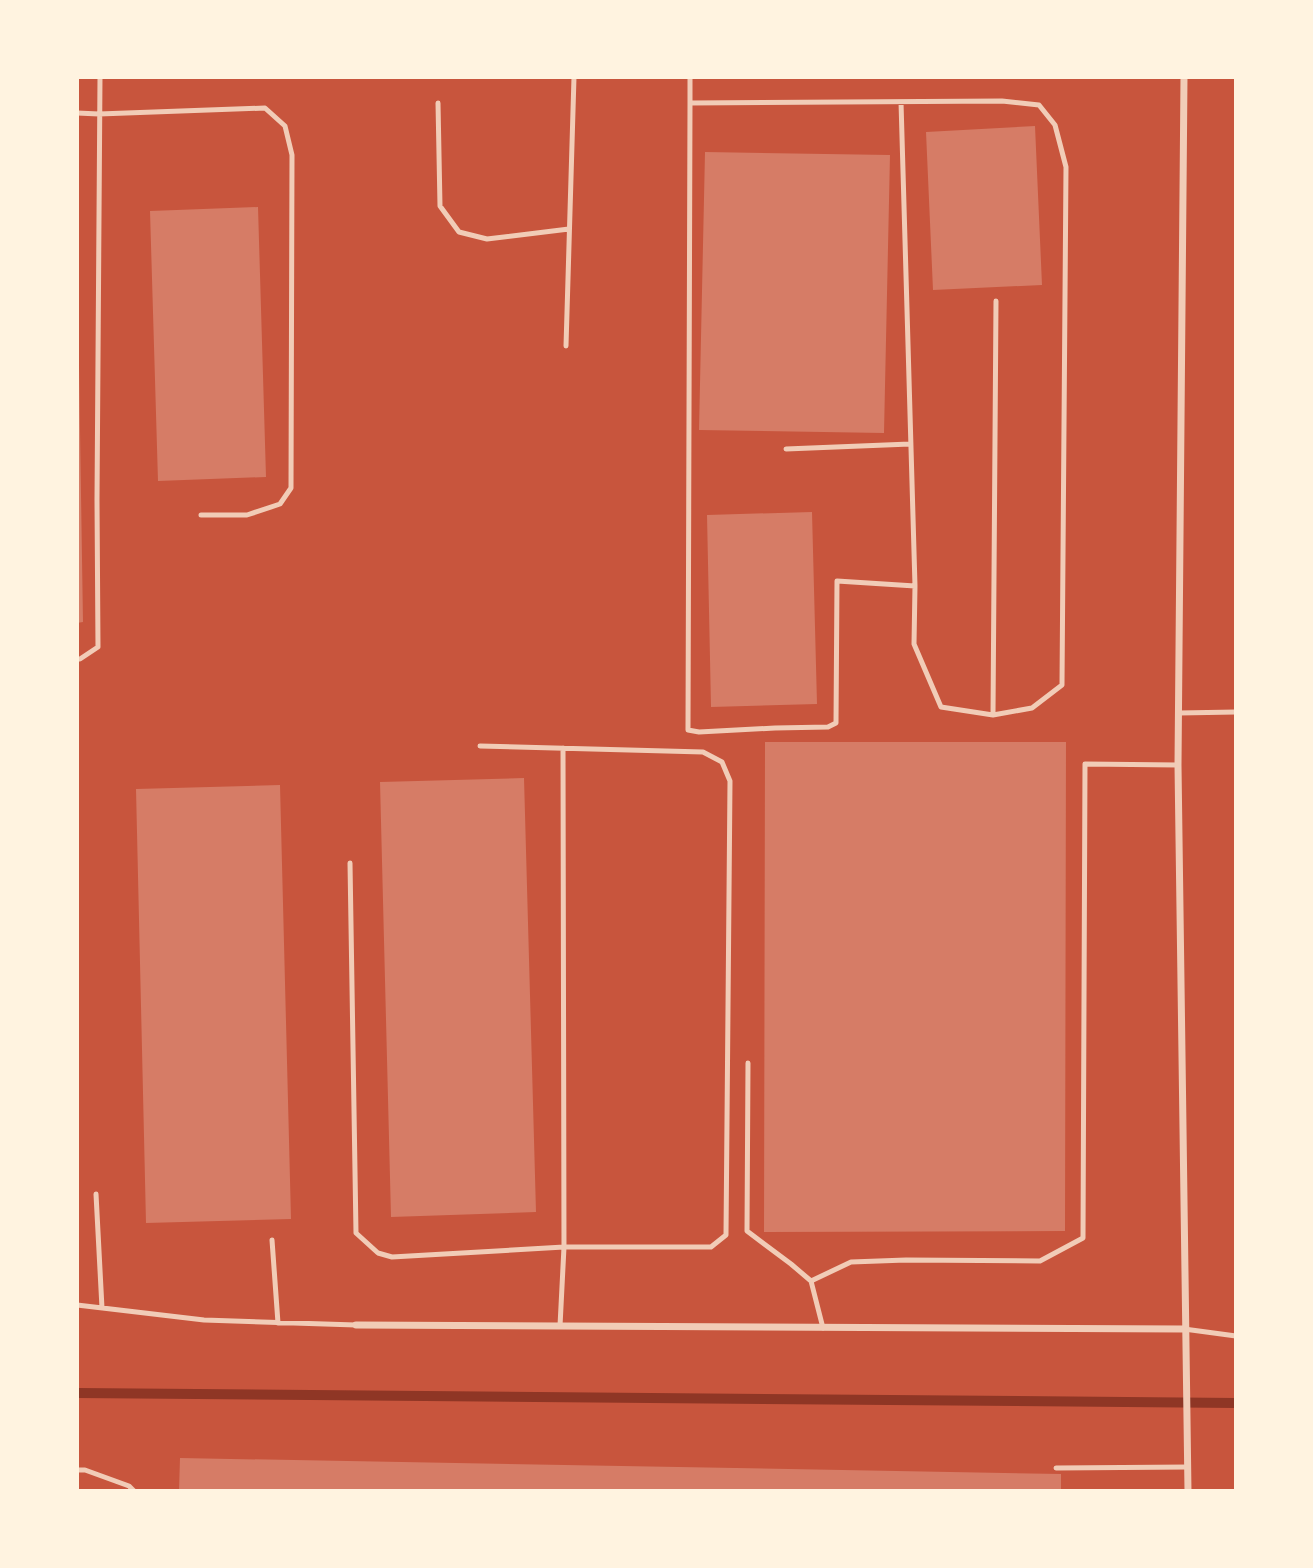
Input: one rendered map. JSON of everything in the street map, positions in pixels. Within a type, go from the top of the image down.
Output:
[{"type":"street","points":[[1184,77],[1178,765],[1188,1491]]},
{"type":"street","points":[[356,1325],[1184,1329]]},
{"type":"lane","points":[[77,659],[97,647],[100,77]]},
{"type":"lane","points":[[566,346],[574,77]]},
{"type":"lane","points":[[690,77],[688,730],[699,732],[828,727],[836,723],[837,581],[915,586]]},
{"type":"lane","points":[[690,103],[1002,101],[1039,105],[1055,125],[1066,167],[1062,685],[1032,708],[993,715],[941,708],[914,644],[915,586],[901,102]]},
{"type":"lane","points":[[439,103],[440,206],[459,232],[487,239],[569,229]]},
{"type":"lane","points":[[77,113],[265,108],[285,126],[292,155],[291,488],[280,504],[247,515],[201,516]]},
{"type":"lane","points":[[993,715],[996,302]]},
{"type":"lane","points":[[786,449],[911,444]]},
{"type":"lane","points":[[1179,713],[1236,712]]},
{"type":"lane","points":[[349,863],[356,1233],[377,1253],[393,1257],[564,1247],[711,1247],[726,1236],[730,781],[722,762],[703,752],[480,746]]},
{"type":"lane","points":[[560,1326],[564,1247],[562,748]]},
{"type":"lane","points":[[811,1281],[851,1262],[1040,1261],[1083,1238],[1085,764],[1178,765]]},
{"type":"lane","points":[[748,1063],[747,1231],[811,1281],[823,1328]]},
{"type":"lane","points":[[96,1194],[102,1308]]},
{"type":"lane","points":[[272,1240],[278,1323]]},
{"type":"lane","points":[[77,1305],[204,1320],[356,1325]]},
{"type":"lane","points":[[1184,1329],[1236,1336]]},
{"type":"lane","points":[[1056,1468],[1188,1467]]},
{"type":"lane","points":[[77,1470],[85,1470],[129,1486],[134,1491]]},
{"type":"building","points":[[1035,126],[1042,285],[933,290],[926,132]]},
{"type":"building","points":[[705,152],[890,155],[884,433],[699,430]]},
{"type":"building","points":[[258,207],[266,477],[158,481],[150,211]]},
{"type":"building","points":[[77,365],[83,622],[77,623]]},
{"type":"building","points":[[812,512],[817,704],[711,707],[707,515]]},
{"type":"building","points":[[765,742],[1066,742],[1065,1231],[764,1232]]},
{"type":"building","points":[[524,778],[536,1212],[391,1217],[380,782]]},
{"type":"building","points":[[280,785],[291,1219],[146,1223],[136,789]]},
{"type":"building","points":[[180,1458],[1061,1474],[1061,1491],[179,1491]]},
{"type":"waterway","points":[[77,1393],[1236,1403]]}]
